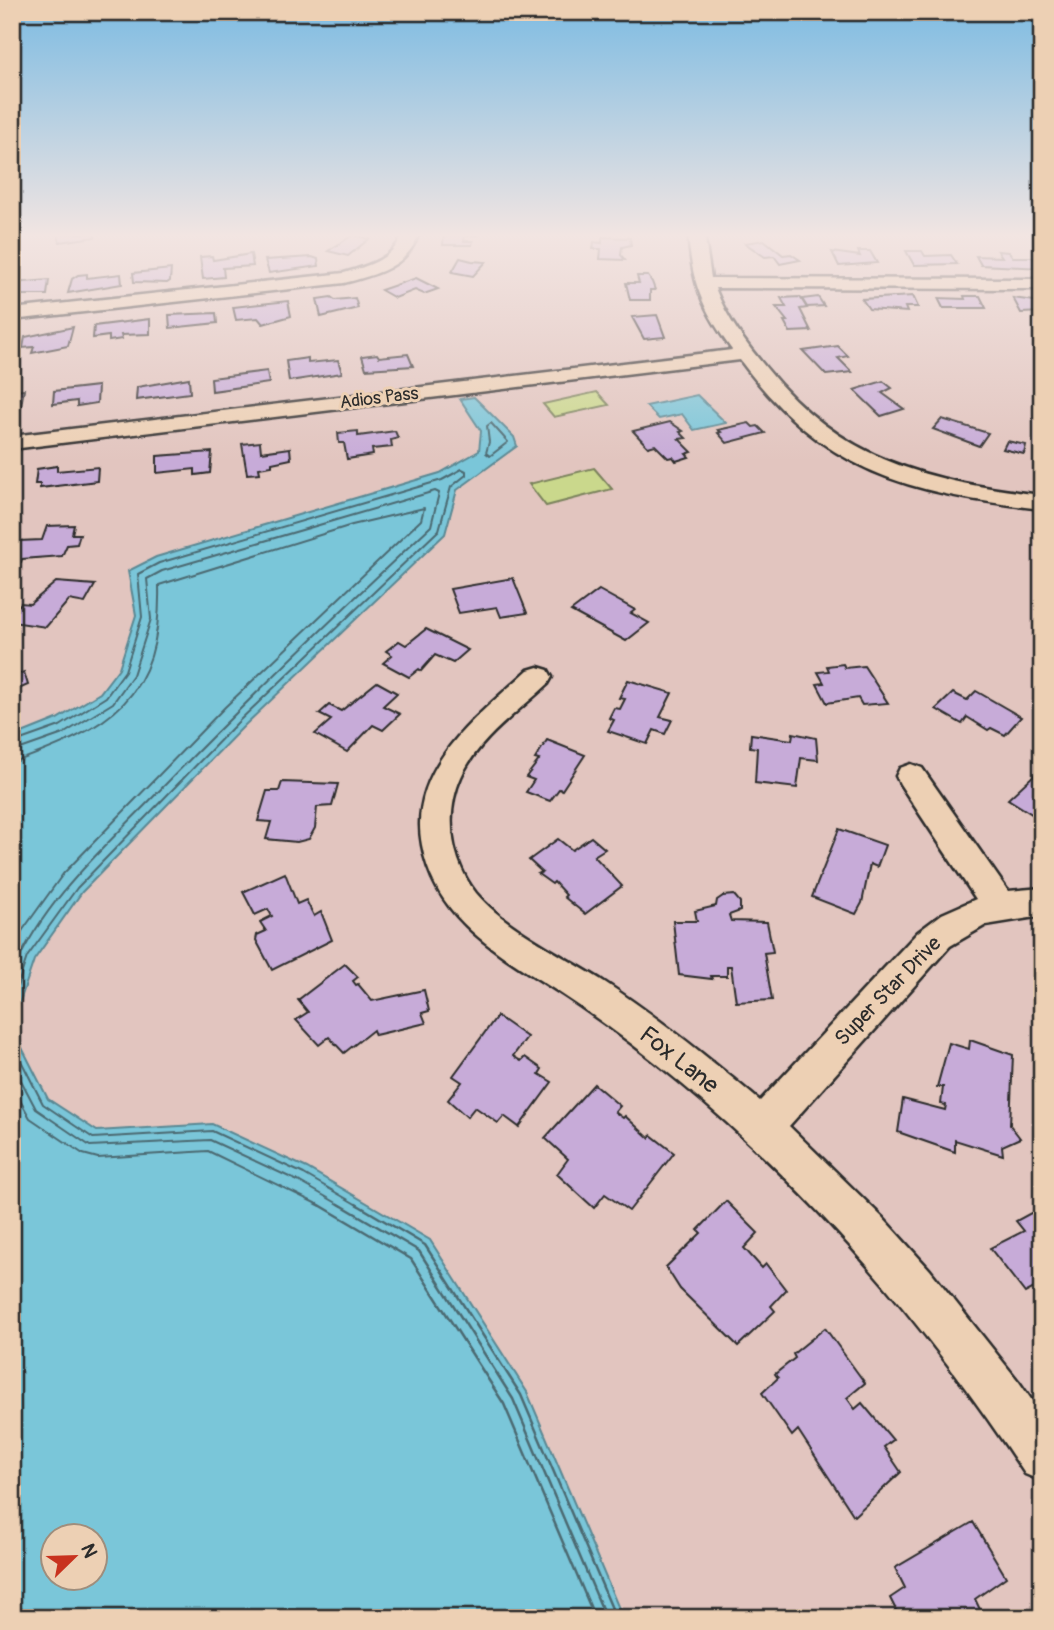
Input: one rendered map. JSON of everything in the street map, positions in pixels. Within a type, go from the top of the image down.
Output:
[{"type":"street","points":[[12,315],[65,309]]},
{"type":"street","points":[[713,309],[745,354],[794,413],[813,429],[858,457],[943,486],[993,497],[1042,502]]},
{"type":"street","name":"Adios Pass","points":[[12,443],[745,354]]},
{"type":"street","name":"Fox Lane","points":[[538,677],[466,747],[446,774],[438,792],[434,814],[435,837],[445,874],[467,908],[481,921],[655,1039],[762,1127],[833,1197],[964,1347],[1042,1457]]},
{"type":"street","points":[[911,776],[999,906]]},
{"type":"street","name":"Super Star Drive","points":[[762,1127],[932,941],[954,924],[999,906],[1042,902]]},
{"type":"green space","points":[[597,392],[609,405],[554,417],[543,404]]},
{"type":"green space","points":[[594,468],[612,489],[546,506],[529,484]]},
{"type":"water","points":[[697,395],[726,423],[694,430],[682,414],[659,419],[646,406]]},
{"type":"water","points":[[474,397],[514,437],[517,446],[457,490],[445,534],[244,726],[82,892],[34,960],[12,1025],[12,737],[57,719],[100,693],[119,668],[136,615],[128,571],[156,557],[440,473],[479,451],[481,431],[460,399]]},
{"type":"water","points":[[12,1028],[48,1099],[97,1131],[212,1124],[307,1168],[430,1240],[527,1392],[623,1618],[12,1618]]},
{"type":"building","points":[[233,309],[290,309],[291,316],[263,324],[258,318],[236,320]]},
{"type":"building","points":[[319,309],[354,309],[321,317]]},
{"type":"building","points":[[778,309],[800,309],[811,331],[790,332],[784,321],[787,321]]},
{"type":"building","points":[[870,309],[906,309],[907,312]]},
{"type":"building","points":[[1019,309],[1042,309],[1042,312],[1021,313]]},
{"type":"building","points":[[216,313],[217,323],[170,328],[169,315]]},
{"type":"building","points":[[657,315],[665,337],[644,339],[632,317]]},
{"type":"building","points":[[150,319],[150,334],[121,335],[122,339],[109,341],[109,336],[93,338],[94,326]]},
{"type":"building","points":[[73,327],[68,346],[32,353],[34,347],[23,348],[25,337]]},
{"type":"building","points":[[838,346],[848,356],[838,358],[852,372],[826,375],[803,351]]},
{"type":"building","points":[[377,354],[379,357],[408,354],[413,366],[366,369],[362,356]]},
{"type":"building","points":[[308,358],[308,363],[338,360],[342,373],[289,381],[286,361]]},
{"type":"building","points":[[267,371],[269,383],[212,391],[211,378]]},
{"type":"building","points":[[189,378],[190,393],[136,400],[137,387]]},
{"type":"building","points":[[883,381],[892,388],[882,393],[904,409],[881,416],[854,390]]},
{"type":"building","points":[[98,386],[97,403],[77,406],[77,401],[53,404],[54,391]]},
{"type":"building","points":[[24,389],[20,411],[12,412],[12,390]]},
{"type":"building","points":[[942,419],[988,433],[979,446],[933,429]]},
{"type":"building","points":[[670,422],[683,431],[680,432],[686,438],[679,439],[692,452],[686,454],[689,457],[676,461],[673,457],[668,458],[655,445],[648,447],[633,431]]},
{"type":"building","points":[[749,423],[753,427],[758,426],[765,433],[727,443],[718,433],[721,432],[718,430]]},
{"type":"building","points":[[358,431],[358,436],[395,431],[398,438],[391,440],[392,447],[372,449],[373,455],[347,459],[344,443],[339,443],[338,433]]},
{"type":"building","points":[[1007,441],[1026,445],[1024,454],[1003,449]]},
{"type":"building","points":[[260,442],[261,452],[290,448],[291,459],[259,468],[260,473],[247,474],[242,444]]},
{"type":"building","points":[[212,452],[210,473],[195,475],[195,469],[157,473],[157,456]]},
{"type":"building","points":[[57,466],[57,471],[98,467],[97,481],[40,488],[40,484],[35,484],[37,469]]},
{"type":"building","points":[[74,525],[72,534],[80,534],[77,544],[67,545],[62,556],[22,559],[21,562],[12,563],[18,541],[42,540],[47,526]]},
{"type":"building","points":[[513,578],[527,613],[501,617],[497,607],[459,613],[450,589]]},
{"type":"building","points":[[56,582],[95,585],[85,603],[69,600],[46,627],[12,622],[12,613],[21,603],[30,604]]},
{"type":"building","points":[[599,590],[635,610],[631,613],[649,623],[626,641],[571,611]]},
{"type":"building","points":[[426,629],[468,650],[453,663],[435,655],[421,671],[419,669],[409,677],[383,663],[392,655],[386,651],[399,641],[406,645]]},
{"type":"building","points":[[843,664],[845,668],[864,666],[888,703],[862,705],[858,698],[827,703],[817,684],[824,683],[818,672],[829,671],[827,666]]},
{"type":"building","points":[[24,672],[28,685],[12,692],[12,676]]},
{"type":"building","points":[[628,680],[672,693],[660,717],[672,720],[665,734],[654,730],[647,744],[608,731],[614,720],[609,718],[614,708],[620,709],[625,699],[619,698]]},
{"type":"building","points":[[377,682],[397,693],[383,706],[400,714],[383,730],[373,725],[347,752],[315,734],[331,720],[319,714],[329,705],[341,711]]},
{"type":"building","points":[[976,691],[1021,717],[1005,735],[991,728],[988,730],[967,717],[962,724],[936,709],[953,693],[967,700]]},
{"type":"building","points":[[793,733],[816,738],[818,760],[801,758],[797,788],[755,783],[757,748],[750,747],[751,734],[792,740]]},
{"type":"building","points":[[547,740],[585,755],[562,790],[559,789],[550,801],[526,792],[534,780],[526,777],[539,760],[535,759]]},
{"type":"building","points":[[1035,774],[1042,779],[1042,811],[1035,816],[1008,799]]},
{"type":"building","points":[[282,782],[338,784],[332,806],[317,807],[315,828],[309,839],[297,842],[266,839],[271,822],[258,821],[267,791],[279,791]]},
{"type":"building","points":[[839,829],[885,845],[877,867],[870,864],[862,903],[856,914],[812,897]]},
{"type":"building","points":[[591,837],[605,849],[594,856],[622,886],[585,914],[564,897],[566,895],[554,882],[552,884],[538,874],[542,872],[529,860],[558,839],[572,850]]},
{"type":"building","points":[[285,873],[297,904],[306,900],[314,916],[321,912],[332,940],[272,970],[256,940],[257,935],[266,931],[260,922],[272,916],[268,909],[255,915],[243,892]]},
{"type":"building","points":[[734,895],[740,902],[740,911],[729,915],[731,921],[767,922],[773,952],[764,953],[772,1000],[736,1002],[731,966],[727,966],[727,976],[711,976],[712,979],[679,975],[673,921],[697,921],[695,911],[716,906],[717,900],[723,896]]},
{"type":"building","points":[[345,964],[358,977],[353,981],[372,1001],[424,990],[429,1011],[422,1013],[426,1023],[375,1035],[373,1030],[344,1053],[329,1037],[319,1045],[296,1020],[308,1012],[298,1000]]},
{"type":"building","points":[[497,1016],[527,1037],[513,1056],[521,1061],[525,1057],[542,1069],[539,1074],[552,1082],[519,1127],[504,1116],[498,1123],[475,1107],[467,1117],[448,1100],[462,1082],[453,1076]]},
{"type":"building","points":[[970,1040],[1013,1055],[1010,1125],[1020,1138],[1002,1146],[1003,1155],[955,1140],[955,1152],[898,1132],[903,1099],[945,1110],[946,1105],[941,1104],[943,1087],[937,1087],[949,1043],[969,1049]]},
{"type":"building","points":[[594,1084],[620,1106],[615,1112],[623,1118],[625,1116],[649,1138],[651,1135],[674,1153],[629,1211],[605,1194],[594,1208],[557,1174],[568,1159],[545,1138]]},
{"type":"building","points":[[726,1201],[758,1233],[744,1248],[762,1268],[766,1264],[786,1290],[771,1306],[775,1311],[738,1346],[680,1289],[666,1267],[701,1233],[698,1230]]},
{"type":"building","points":[[1042,1207],[1042,1284],[1025,1293],[990,1248],[1024,1231],[1016,1221]]},
{"type":"building","points":[[825,1328],[865,1383],[847,1398],[855,1409],[862,1403],[893,1440],[884,1447],[901,1472],[854,1516],[798,1430],[792,1436],[762,1393],[778,1378],[775,1374],[795,1358],[793,1354]]},
{"type":"building","points":[[973,1522],[1006,1577],[975,1599],[984,1618],[900,1618],[890,1598],[905,1588],[895,1568]]}]
